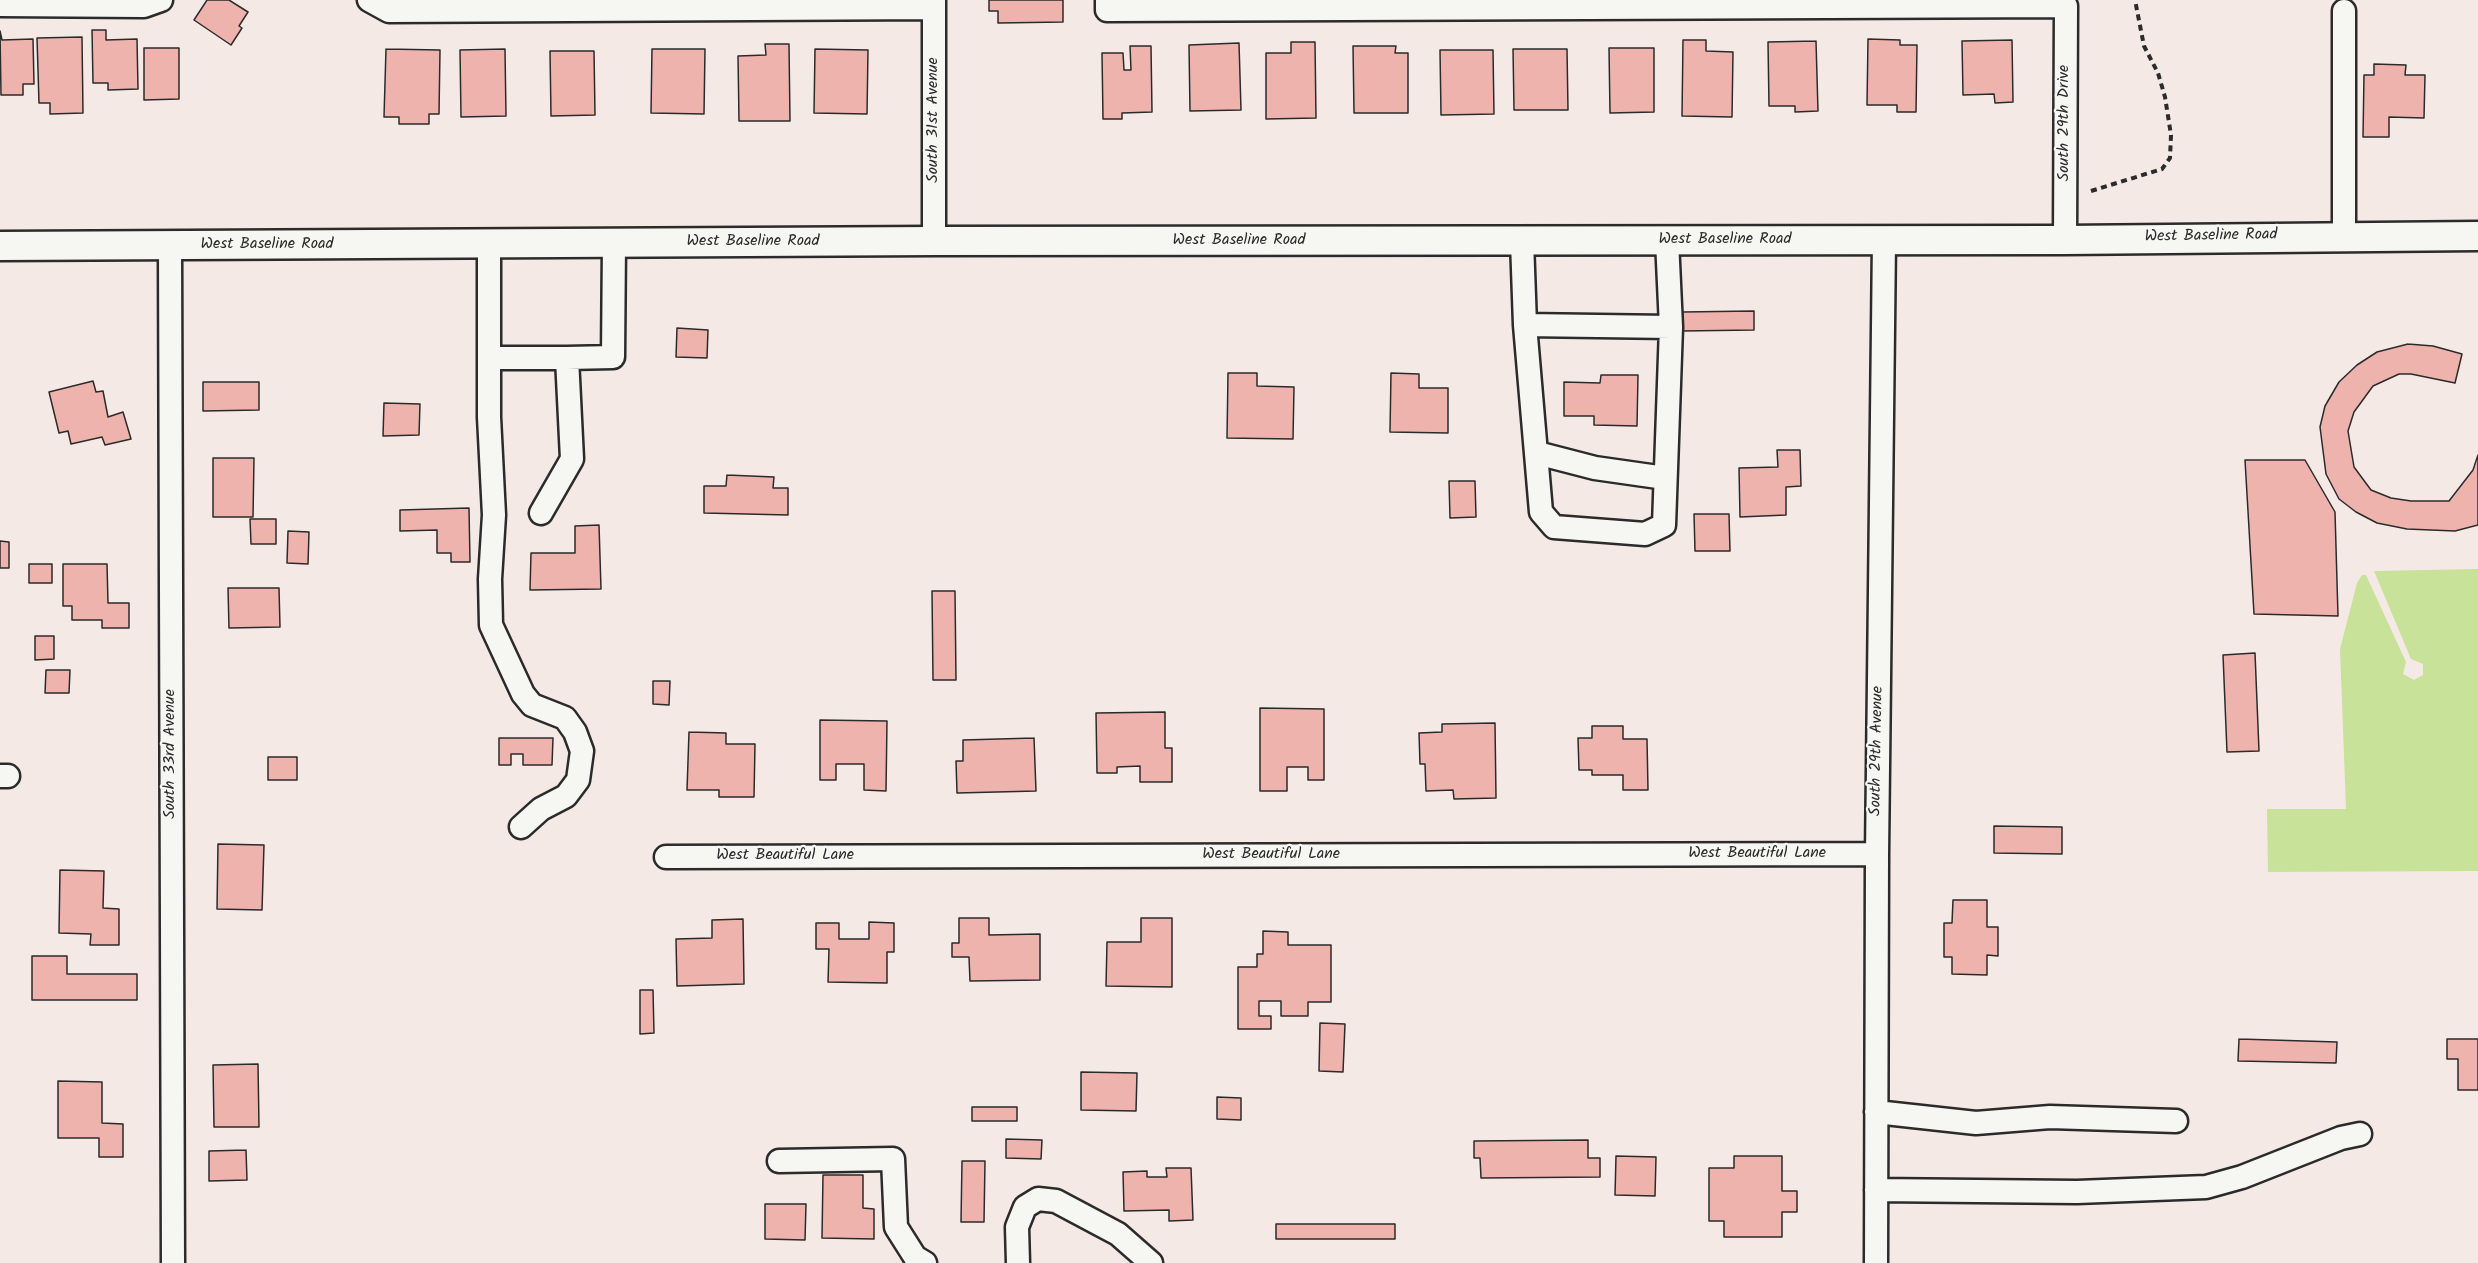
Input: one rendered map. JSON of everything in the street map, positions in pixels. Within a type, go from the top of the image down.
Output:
[{"type":"main road","name":"West Baseline Road","points":[[0,246],[934,241],[2065,240],[2478,236]]},
{"type":"street","points":[[0,5],[144,6],[161,0]]},
{"type":"street","points":[[369,0],[389,11],[934,4]]},
{"type":"street","name":"South 31st Avenue","points":[[934,4],[934,241]]},
{"type":"street","points":[[1107,5],[1745,4]]},
{"type":"street","name":"South 29th Drive","points":[[1745,4],[2066,6],[2065,240]]},
{"type":"street","points":[[2344,11],[2342,171],[2344,236]]},
{"type":"street","points":[[1522,241],[1525,325],[1541,512],[1554,527],[1645,534],[1664,525],[1671,327],[1667,240]]},
{"type":"street","name":"South 29th Avenue","points":[[1876,1263],[1877,854],[1884,240]]},
{"type":"street","points":[[489,358],[613,357],[614,243]]},
{"type":"street","points":[[489,244],[489,358],[494,516],[490,579],[491,625],[523,694],[532,705],[565,718],[575,732],[582,751],[578,780],[566,796],[541,809],[521,827]]},
{"type":"street","name":"South 33rd Avenue","points":[[170,245],[173,1263]]},
{"type":"street","points":[[1525,325],[1671,327]]},
{"type":"street","points":[[541,513],[572,459],[567,358]]},
{"type":"street","points":[[1537,453],[1595,468],[1665,478]]},
{"type":"street","name":"West Beautiful Lane","points":[[666,857],[1877,854]]},
{"type":"street","points":[[1876,1112],[1976,1123],[2050,1117],[2176,1121]]},
{"type":"street","points":[[1876,1190],[2077,1192],[2206,1187],[2242,1178],[2341,1138],[2360,1134]]},
{"type":"street","points":[[779,1161],[893,1158],[896,1227],[915,1257],[925,1263]]},
{"type":"street","points":[[1018,1263],[1017,1227],[1025,1207],[1038,1199],[1056,1201],[1118,1234],[1151,1263]]},
{"type":"path","points":[[2091,191],[2162,169],[2170,158],[2170,135],[2165,98],[2158,73],[2144,46],[2135,0]]},
{"type":"green space","points":[[2478,569],[2478,871],[2268,872],[2267,809],[2346,809],[2340,649],[2357,583],[2362,575],[2366,575],[2406,662],[2403,674],[2414,680],[2423,675],[2423,664],[2411,659],[2374,571]]},
{"type":"building","points":[[207,0],[229,0],[248,12],[239,26],[242,28],[231,45],[194,20]]},
{"type":"building","points":[[989,0],[1063,0],[1063,22],[998,23],[998,11],[989,11]]},
{"type":"building","points":[[92,30],[106,30],[106,40],[137,39],[138,89],[108,90],[108,83],[93,83]]},
{"type":"building","points":[[0,31],[2,40],[33,39],[34,84],[23,84],[23,95],[1,95]]},
{"type":"building","points":[[82,37],[83,113],[50,114],[50,103],[39,103],[37,38]]},
{"type":"building","points":[[1868,39],[1900,40],[1900,45],[1917,45],[1916,112],[1897,112],[1897,105],[1867,105]]},
{"type":"building","points":[[1683,40],[1706,40],[1706,51],[1733,52],[1732,117],[1682,116]]},
{"type":"building","points":[[2012,40],[2013,102],[1995,103],[1994,94],[1963,95],[1962,41]]},
{"type":"building","points":[[1816,41],[1818,111],[1795,112],[1795,106],[1769,106],[1768,42]]},
{"type":"building","points":[[1291,42],[1315,42],[1316,118],[1266,119],[1266,53],[1291,53]]},
{"type":"building","points":[[1239,43],[1241,110],[1190,111],[1189,45]]},
{"type":"building","points":[[765,44],[789,44],[790,121],[739,121],[738,56],[766,55]]},
{"type":"building","points":[[1130,46],[1151,46],[1152,112],[1122,113],[1122,119],[1103,119],[1102,53],[1123,53],[1124,70],[1131,70]]},
{"type":"building","points":[[1353,46],[1396,46],[1395,53],[1408,53],[1408,113],[1354,113]]},
{"type":"building","points":[[144,48],[179,48],[179,99],[144,100]]},
{"type":"building","points":[[1609,48],[1654,48],[1654,112],[1610,113]]},
{"type":"building","points":[[386,49],[440,50],[439,114],[429,114],[429,124],[399,124],[399,117],[384,117]]},
{"type":"building","points":[[505,49],[506,116],[461,117],[460,50]]},
{"type":"building","points":[[652,49],[705,49],[704,114],[651,113]]},
{"type":"building","points":[[815,49],[868,50],[867,114],[814,113]]},
{"type":"building","points":[[1513,49],[1567,49],[1568,110],[1514,110]]},
{"type":"building","points":[[1440,50],[1493,50],[1494,114],[1441,115]]},
{"type":"building","points":[[550,51],[594,51],[595,115],[551,116]]},
{"type":"building","points":[[2374,64],[2406,65],[2405,75],[2425,75],[2424,118],[2389,117],[2389,137],[2363,137],[2364,75],[2374,75]]},
{"type":"building","points":[[1754,311],[1754,330],[1682,331],[1682,312]]},
{"type":"building","points":[[677,328],[708,330],[707,358],[676,357]]},
{"type":"building","points":[[2408,344],[2433,346],[2462,354],[2455,383],[2411,374],[2399,374],[2373,386],[2354,412],[2348,431],[2354,467],[2371,490],[2391,498],[2411,501],[2449,501],[2473,470],[2478,455],[2478,525],[2455,531],[2407,529],[2377,523],[2356,512],[2339,499],[2326,474],[2320,427],[2325,406],[2339,382],[2357,365],[2377,352]]},
{"type":"building","points":[[1228,373],[1257,373],[1257,386],[1294,387],[1293,439],[1227,438]]},
{"type":"building","points":[[1391,373],[1419,374],[1419,388],[1448,388],[1448,433],[1390,432]]},
{"type":"building","points":[[1601,375],[1638,375],[1637,426],[1594,425],[1594,416],[1564,416],[1564,382],[1600,383]]},
{"type":"building","points":[[93,381],[96,392],[103,391],[108,417],[123,412],[131,439],[105,445],[102,437],[71,444],[68,431],[59,433],[49,392]]},
{"type":"building","points":[[203,382],[259,382],[259,410],[203,411]]},
{"type":"building","points":[[384,403],[420,404],[419,435],[383,436]]},
{"type":"building","points":[[1777,450],[1800,450],[1801,486],[1786,487],[1786,515],[1740,517],[1739,468],[1778,467]]},
{"type":"building","points":[[213,458],[254,458],[253,517],[213,517]]},
{"type":"building","points":[[2245,460],[2305,460],[2335,512],[2338,616],[2254,614]]},
{"type":"building","points":[[727,475],[774,477],[773,488],[788,488],[788,515],[704,513],[704,486],[726,486]]},
{"type":"building","points":[[1449,481],[1475,481],[1476,517],[1450,518]]},
{"type":"building","points":[[469,508],[470,562],[451,562],[451,553],[437,553],[437,530],[400,531],[400,510]]},
{"type":"building","points":[[1694,514],[1729,514],[1730,551],[1695,551]]},
{"type":"building","points":[[250,519],[276,519],[276,544],[251,544]]},
{"type":"building","points":[[599,525],[601,589],[530,590],[531,553],[575,553],[575,526]]},
{"type":"building","points":[[288,531],[309,532],[308,564],[287,563]]},
{"type":"building","points":[[0,541],[9,542],[9,568],[0,568]]},
{"type":"building","points":[[29,564],[52,564],[52,583],[29,583]]},
{"type":"building","points":[[63,564],[107,564],[108,603],[129,603],[129,628],[102,628],[102,620],[72,620],[72,606],[63,606]]},
{"type":"building","points":[[228,588],[279,588],[280,627],[229,628]]},
{"type":"building","points":[[932,591],[955,591],[956,680],[933,680]]},
{"type":"building","points":[[35,636],[54,636],[54,659],[35,660]]},
{"type":"building","points":[[2255,653],[2259,751],[2227,752],[2223,655]]},
{"type":"building","points":[[46,670],[70,670],[69,693],[45,693]]},
{"type":"building","points":[[653,681],[670,681],[669,705],[653,704]]},
{"type":"building","points":[[1260,708],[1324,709],[1324,780],[1308,780],[1308,767],[1287,767],[1287,791],[1260,791]]},
{"type":"building","points":[[1165,712],[1165,748],[1172,748],[1172,782],[1140,782],[1140,766],[1117,767],[1117,773],[1097,773],[1096,713]]},
{"type":"building","points":[[820,720],[887,721],[886,791],[864,790],[864,764],[836,764],[836,780],[820,780]]},
{"type":"building","points":[[1495,723],[1496,798],[1454,799],[1453,790],[1426,791],[1425,764],[1420,764],[1419,733],[1442,732],[1442,724]]},
{"type":"building","points":[[1592,726],[1623,726],[1623,739],[1647,739],[1648,790],[1623,790],[1623,775],[1592,775],[1592,770],[1579,770],[1578,738],[1592,738]]},
{"type":"building","points":[[689,732],[726,733],[726,744],[755,744],[754,797],[719,797],[719,790],[687,790]]},
{"type":"building","points":[[499,738],[553,738],[552,765],[523,765],[523,754],[511,754],[511,765],[499,765]]},
{"type":"building","points":[[1034,738],[1036,791],[957,793],[956,761],[963,761],[963,740]]},
{"type":"building","points":[[268,757],[297,757],[297,780],[268,780]]},
{"type":"building","points":[[1994,826],[2062,827],[2062,854],[1994,853]]},
{"type":"building","points":[[218,844],[264,845],[262,910],[217,909]]},
{"type":"building","points":[[60,870],[104,871],[103,908],[119,909],[119,945],[90,945],[91,934],[59,933]]},
{"type":"building","points":[[1953,900],[1987,900],[1987,927],[1998,927],[1998,956],[1987,955],[1987,975],[1952,974],[1952,957],[1944,957],[1944,923],[1952,923]]},
{"type":"building","points":[[959,918],[989,918],[989,935],[1040,934],[1040,980],[970,981],[969,957],[952,957],[952,943],[959,943]]},
{"type":"building","points":[[1141,918],[1172,918],[1172,987],[1106,986],[1107,942],[1141,942]]},
{"type":"building","points":[[743,919],[744,984],[677,986],[676,939],[712,938],[712,920]]},
{"type":"building","points":[[869,922],[894,923],[894,952],[887,952],[887,983],[828,982],[829,949],[816,949],[816,923],[839,923],[839,939],[869,939]]},
{"type":"building","points":[[1263,931],[1288,932],[1288,945],[1331,945],[1331,1002],[1308,1002],[1308,1016],[1281,1016],[1281,1001],[1259,1001],[1259,1016],[1271,1016],[1271,1029],[1238,1029],[1238,967],[1257,967],[1257,954],[1263,954]]},
{"type":"building","points":[[32,956],[67,956],[67,974],[137,974],[137,1000],[32,1000]]},
{"type":"building","points":[[640,990],[653,990],[654,1033],[640,1034]]},
{"type":"building","points":[[1320,1023],[1345,1024],[1343,1072],[1319,1071]]},
{"type":"building","points":[[2239,1039],[2337,1042],[2336,1063],[2238,1061]]},
{"type":"building","points":[[2447,1039],[2478,1039],[2478,1090],[2458,1090],[2458,1059],[2447,1059]]},
{"type":"building","points":[[258,1064],[259,1127],[214,1127],[213,1065]]},
{"type":"building","points":[[1081,1072],[1137,1073],[1136,1111],[1081,1110]]},
{"type":"building","points":[[58,1081],[102,1082],[102,1123],[123,1124],[123,1157],[99,1157],[99,1138],[58,1138]]},
{"type":"building","points":[[1217,1097],[1241,1098],[1241,1120],[1217,1119]]},
{"type":"building","points":[[972,1107],[1017,1107],[1017,1121],[972,1121]]},
{"type":"building","points":[[1006,1139],[1042,1140],[1041,1159],[1006,1158]]},
{"type":"building","points":[[1588,1140],[1588,1158],[1600,1158],[1600,1177],[1481,1178],[1480,1158],[1474,1158],[1474,1141]]},
{"type":"building","points":[[246,1150],[247,1180],[209,1181],[209,1151]]},
{"type":"building","points":[[1616,1156],[1656,1157],[1655,1196],[1615,1195]]},
{"type":"building","points":[[1734,1156],[1782,1156],[1782,1191],[1797,1191],[1797,1212],[1782,1212],[1782,1237],[1724,1237],[1724,1221],[1709,1221],[1709,1168],[1734,1168]]},
{"type":"building","points":[[962,1161],[985,1161],[984,1222],[961,1222]]},
{"type":"building","points":[[1166,1168],[1191,1168],[1193,1220],[1169,1221],[1169,1210],[1124,1211],[1123,1172],[1147,1171],[1147,1177],[1167,1177]]},
{"type":"building","points":[[823,1175],[863,1175],[863,1208],[874,1209],[874,1239],[822,1238]]},
{"type":"building","points":[[765,1204],[806,1204],[805,1240],[765,1239]]},
{"type":"building","points":[[1276,1224],[1395,1224],[1395,1239],[1276,1239]]}]
